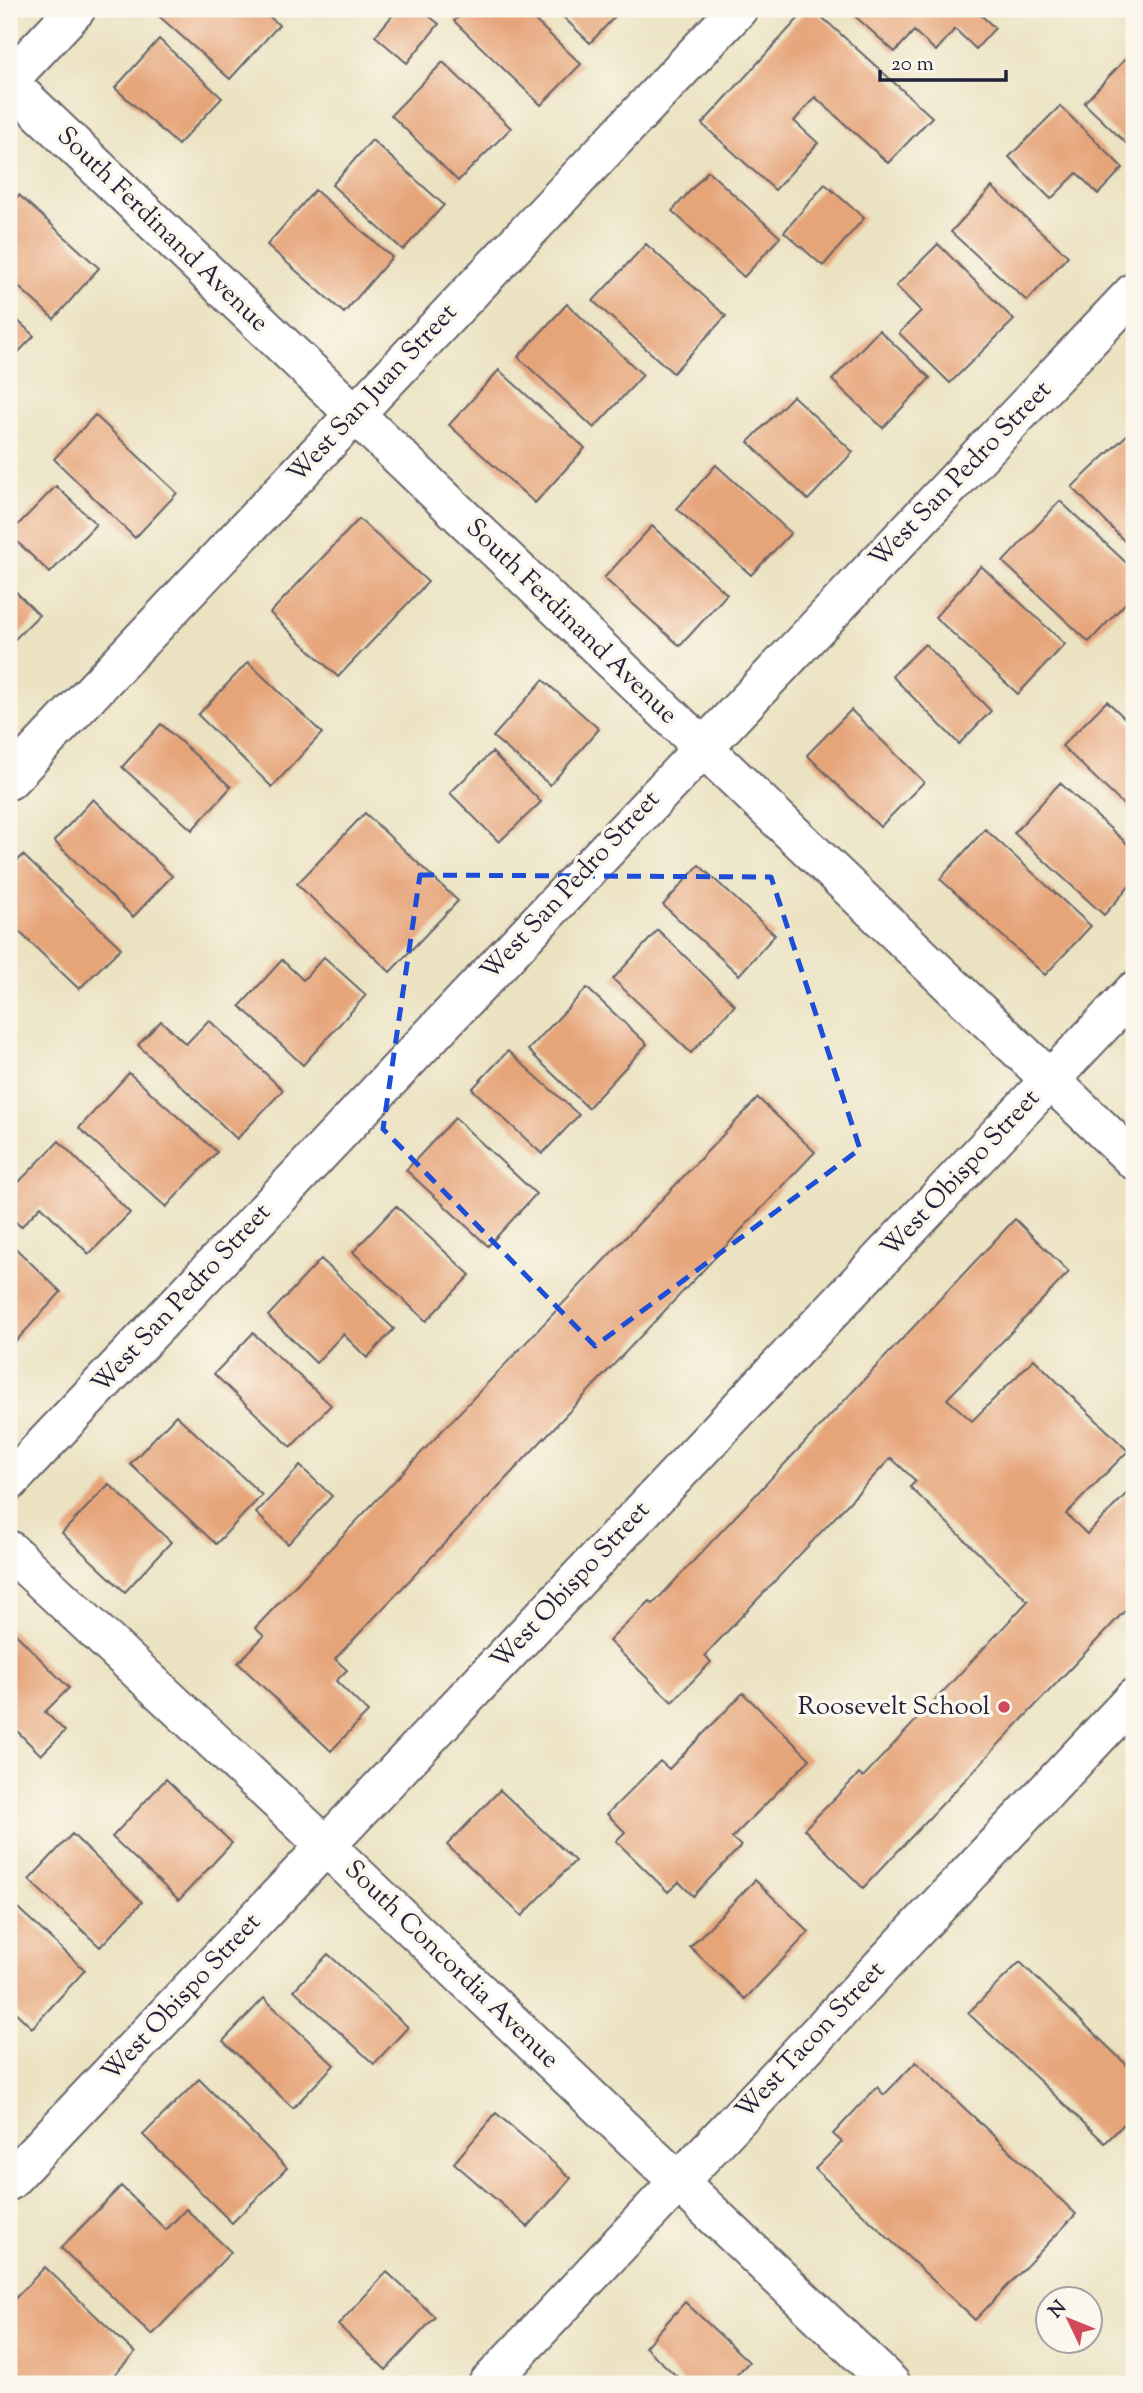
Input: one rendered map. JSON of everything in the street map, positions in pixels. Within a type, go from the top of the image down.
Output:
[{"type":"street","points":[[9,81],[76,9]]},
{"type":"street","name":"West San Juan Street","points":[[9,780],[738,9]]},
{"type":"street","name":"South Ferdinand Avenue","points":[[9,81],[1134,1160]]},
{"type":"street","name":"West San Pedro Street","points":[[9,1482],[1134,292]]},
{"type":"street","name":"West Obispo Street","points":[[9,2181],[1134,991]]},
{"type":"street","name":"South Concordia Avenue","points":[[9,1550],[326,1846],[891,2384]]},
{"type":"street","name":"West Tacon Street","points":[[488,2384],[1134,1698]]},
{"type":"highlighted area","points":[[420,875],[771,877],[860,1149],[595,1346],[383,1129]]},
{"type":"building","points":[[151,9],[261,9],[279,25],[230,79]]},
{"type":"building","points":[[398,9],[420,9],[439,24],[407,63],[375,36]]},
{"type":"building","points":[[466,9],[523,9],[581,64],[541,105],[454,21]]},
{"type":"building","points":[[555,9],[622,9],[590,43]]},
{"type":"building","points":[[807,9],[813,9],[932,117],[888,163],[815,97],[794,121],[818,143],[775,190],[702,124]]},
{"type":"building","points":[[847,9],[974,9],[995,28],[976,49],[955,29],[936,51],[914,31],[895,52]]},
{"type":"building","points":[[159,39],[222,98],[178,145],[115,88]]},
{"type":"building","points":[[1131,53],[1134,56],[1134,151],[1084,103]]},
{"type":"building","points":[[443,62],[511,128],[458,181],[391,115]]},
{"type":"building","points":[[1060,106],[1123,168],[1098,194],[1077,173],[1051,199],[1009,157]]},
{"type":"building","points":[[372,140],[444,205],[403,250],[332,185]]},
{"type":"building","points":[[708,171],[780,237],[744,277],[672,211]]},
{"type":"building","points":[[825,184],[864,218],[823,266],[784,232]]},
{"type":"building","points":[[992,187],[1068,256],[1027,301],[951,232]]},
{"type":"building","points":[[315,190],[392,257],[344,313],[267,245]]},
{"type":"building","points":[[19,195],[99,268],[54,319],[9,278],[9,206]]},
{"type":"building","points":[[646,244],[726,316],[673,373],[593,301]]},
{"type":"building","points":[[938,244],[1014,320],[950,383],[899,333],[921,311],[896,286]]},
{"type":"building","points":[[567,304],[643,375],[594,428],[518,357]]},
{"type":"building","points":[[9,312],[34,336],[9,362]]},
{"type":"building","points":[[879,330],[930,378],[883,428],[832,380]]},
{"type":"building","points":[[499,370],[585,448],[535,503],[449,425]]},
{"type":"building","points":[[793,396],[853,452],[808,500],[748,442]]},
{"type":"building","points":[[95,415],[177,493],[135,538],[54,459]]},
{"type":"building","points":[[1130,432],[1134,437],[1134,551],[1072,487]]},
{"type":"building","points":[[716,465],[791,533],[751,575],[677,509]]},
{"type":"building","points":[[56,486],[96,524],[50,573],[9,534]]},
{"type":"building","points":[[1060,501],[1134,570],[1134,594],[1089,642],[1003,562]]},
{"type":"building","points":[[359,519],[428,582],[338,677],[270,613]]},
{"type":"building","points":[[652,526],[727,594],[680,646],[604,578]]},
{"type":"building","points":[[981,566],[1065,644],[1018,694],[935,617]]},
{"type":"building","points":[[9,585],[39,615],[9,645]]},
{"type":"building","points":[[925,644],[991,711],[959,744],[892,676]]},
{"type":"building","points":[[248,662],[322,733],[272,787],[198,715]]},
{"type":"building","points":[[543,680],[599,729],[550,785],[493,737]]},
{"type":"building","points":[[1107,701],[1134,727],[1134,815],[1062,746]]},
{"type":"building","points":[[851,710],[924,782],[880,827],[807,755]]},
{"type":"building","points":[[161,724],[231,787],[192,830],[122,767]]},
{"type":"building","points":[[492,752],[541,802],[499,842],[450,793]]},
{"type":"building","points":[[1060,783],[1134,850],[1134,881],[1104,915],[1014,833]]},
{"type":"building","points":[[93,799],[172,876],[133,917],[54,841]]},
{"type":"building","points":[[365,813],[458,901],[390,972],[297,884]]},
{"type":"building","points":[[985,829],[1091,926],[1045,975],[940,879]]},
{"type":"building","points":[[23,855],[121,948],[79,989],[9,922],[9,869]]},
{"type":"building","points":[[699,865],[775,935],[739,975],[663,905]]},
{"type":"building","points":[[658,930],[735,1005],[691,1053],[613,979]]},
{"type":"building","points":[[324,957],[366,995],[303,1065],[240,1006],[282,960],[303,980]]},
{"type":"building","points":[[587,988],[647,1044],[588,1108],[528,1050]]},
{"type":"building","points":[[209,1020],[283,1090],[237,1139],[138,1045],[161,1021],[186,1044]]},
{"type":"building","points":[[508,1051],[579,1115],[542,1154],[472,1089]]},
{"type":"building","points":[[129,1073],[217,1152],[166,1207],[79,1128]]},
{"type":"building","points":[[758,1098],[815,1152],[335,1659],[347,1670],[336,1681],[368,1712],[331,1751],[238,1663],[264,1636],[255,1628]]},
{"type":"building","points":[[455,1118],[536,1194],[488,1246],[406,1170]]},
{"type":"building","points":[[59,1141],[130,1213],[89,1254],[41,1206],[21,1227],[9,1215],[9,1192]]},
{"type":"building","points":[[396,1206],[470,1275],[426,1321],[353,1252]]},
{"type":"building","points":[[1015,1219],[1069,1272],[947,1399],[972,1421],[1034,1359],[1128,1451],[1066,1514],[1087,1534],[1134,1486],[1134,1601],[863,1888],[804,1829],[859,1774],[863,1777],[1028,1601],[910,1487],[916,1481],[891,1458],[705,1655],[711,1662],[672,1702],[609,1641],[650,1601],[653,1604]]},
{"type":"building","points":[[9,1242],[61,1292],[16,1341],[9,1334]]},
{"type":"building","points":[[321,1259],[394,1329],[367,1358],[343,1334],[316,1363],[268,1316]]},
{"type":"building","points":[[253,1333],[331,1405],[291,1447],[214,1374]]},
{"type":"building","points":[[176,1415],[262,1495],[216,1544],[130,1464]]},
{"type":"building","points":[[300,1466],[332,1496],[288,1544],[256,1513]]},
{"type":"building","points":[[109,1484],[171,1542],[125,1592],[62,1533]]},
{"type":"building","points":[[9,1627],[69,1688],[45,1712],[65,1731],[41,1755],[9,1723]]},
{"type":"building","points":[[743,1693],[810,1759],[732,1838],[741,1846],[693,1896],[679,1882],[668,1892],[616,1841],[625,1832],[607,1814],[660,1761],[669,1769]]},
{"type":"building","points":[[166,1779],[232,1843],[179,1900],[112,1837]]},
{"type":"building","points":[[500,1790],[575,1861],[522,1916],[447,1845]]},
{"type":"building","points":[[72,1834],[142,1902],[100,1947],[29,1880]]},
{"type":"building","points":[[755,1880],[809,1932],[745,1999],[690,1947]]},
{"type":"building","points":[[9,1900],[85,1970],[32,2028],[9,2006]]},
{"type":"building","points":[[328,1954],[408,2027],[374,2064],[294,1990]]},
{"type":"building","points":[[1020,1962],[1134,2072],[1134,2114],[1105,2143],[968,2013]]},
{"type":"building","points":[[264,1998],[334,2065],[293,2108],[223,2041]]},
{"type":"building","points":[[916,2062],[1076,2214],[975,2320],[815,2169],[842,2142],[833,2134],[877,2087],[884,2095]]},
{"type":"building","points":[[199,2079],[287,2168],[232,2223],[143,2135]]},
{"type":"building","points":[[496,2113],[571,2178],[528,2227],[454,2163]]},
{"type":"building","points":[[121,2186],[166,2230],[186,2209],[231,2252],[152,2335],[61,2248]]},
{"type":"building","points":[[45,2267],[135,2353],[105,2384],[15,2384],[9,2378],[9,2305]]},
{"type":"building","points":[[387,2272],[435,2317],[386,2370],[338,2325]]},
{"type":"building","points":[[685,2302],[749,2362],[728,2384],[685,2384],[645,2347]]},
{"type":"place","name":"Roosevelt School","points":[[1004,1707]]}]
